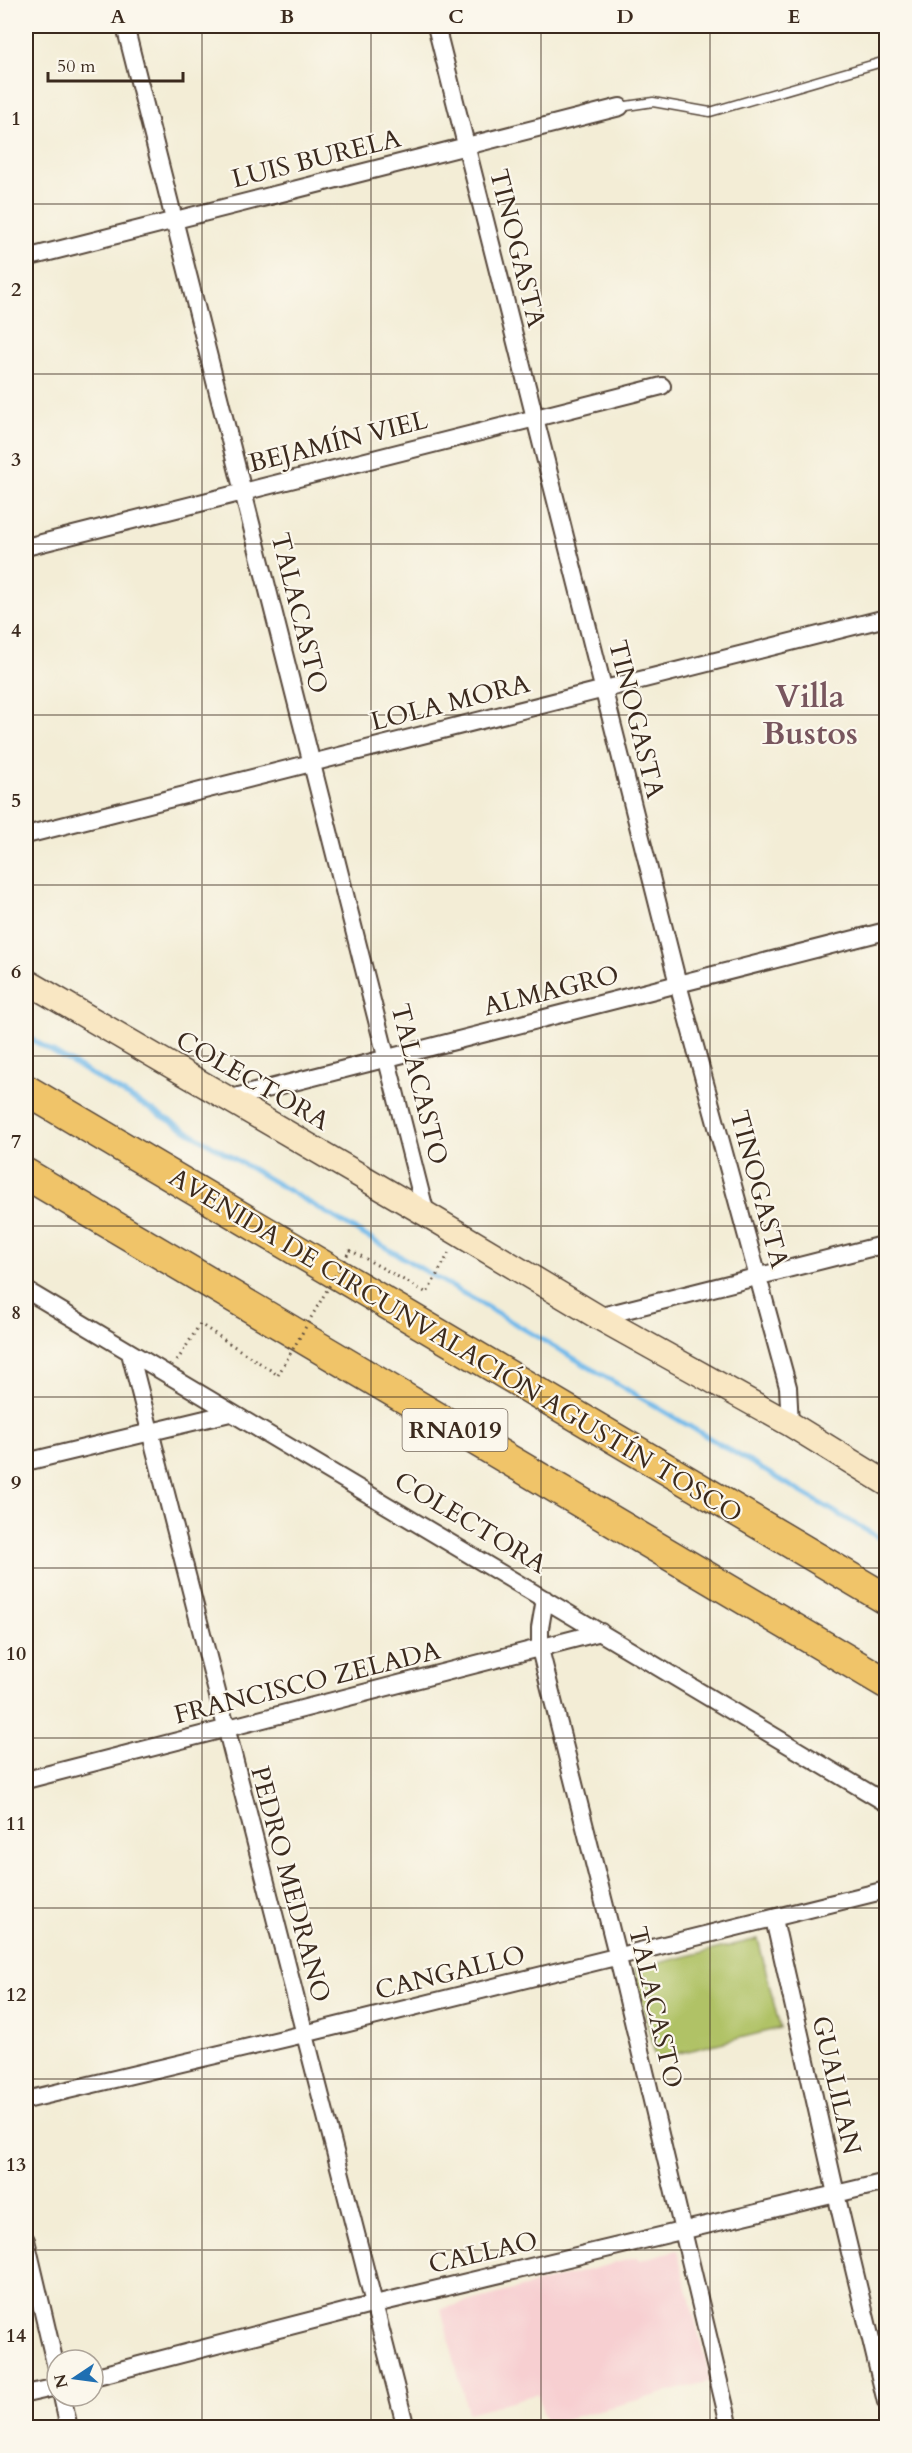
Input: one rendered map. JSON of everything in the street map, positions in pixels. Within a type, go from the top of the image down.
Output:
[{"type":"highway","name":"AVENIDA DE CIRCUNVALACIÓN AGUSTÍN TOSCO","points":[[26,1090],[886,1599]]},
{"type":"highway","name":"RNA019","points":[[26,1174],[886,1683]]},
{"type":"street","name":"TALACASTO","points":[[125,26],[426,1214]]},
{"type":"street","name":"TINOGASTA","points":[[436,26],[678,984],[788,1388],[790,1424]]},
{"type":"street","name":"LUIS BURELA","points":[[26,258],[620,107]]},
{"type":"street","name":"BEJAMÍN VIEL","points":[[26,547],[662,386]]},
{"type":"street","name":"LOLA MORA","points":[[26,835],[886,618]]},
{"type":"street","name":"ALMAGRO","points":[[227,1098],[886,932]]},
{"type":"street","name":"COLECTORA","points":[[26,981],[598,1317],[790,1424],[886,1484]]},
{"type":"street","points":[[598,1317],[886,1244]]},
{"type":"street","name":"COLECTORA","points":[[26,1290],[886,1803]]},
{"type":"street","name":"PEDRO MEDRANO","points":[[130,1353],[224,1729],[375,2304],[405,2427]]},
{"type":"street","points":[[26,1462],[230,1413]]},
{"type":"street","name":"TALACASTO","points":[[545,1599],[540,1628],[540,1649],[618,1958],[730,2427]]},
{"type":"street","name":"FRANCISCO ZELADA","points":[[26,1779],[601,1632]]},
{"type":"street","name":"CANGALLO","points":[[26,2100],[618,1958],[886,1890]]},
{"type":"street","name":"GUALILAN","points":[[774,1919],[836,2194],[881,2359],[886,2402]]},
{"type":"street","name":"CALLAO","points":[[105,2374],[375,2304],[886,2182]]},
{"type":"street","points":[[26,2240],[51,2348]]},
{"type":"street","points":[[26,2394],[45,2390]]},
{"type":"street","points":[[65,2408],[69,2427]]},
{"type":"lane","points":[[620,107],[653,102],[710,112],[882,62]]},
{"type":"path","points":[[187,1366],[177,1361],[200,1324],[278,1375],[350,1250],[427,1293],[451,1248]]},
{"type":"shaded area","points":[[677,2250],[711,2381],[546,2424],[538,2394],[468,2413],[441,2309],[638,2257],[640,2260]]},
{"type":"green space","points":[[758,1939],[780,2028],[656,2059],[634,1969]]},
{"type":"waterway","points":[[26,1036],[886,1542]]},
{"type":"district","name":"Villa Bustos","points":[[810,714]]}]
